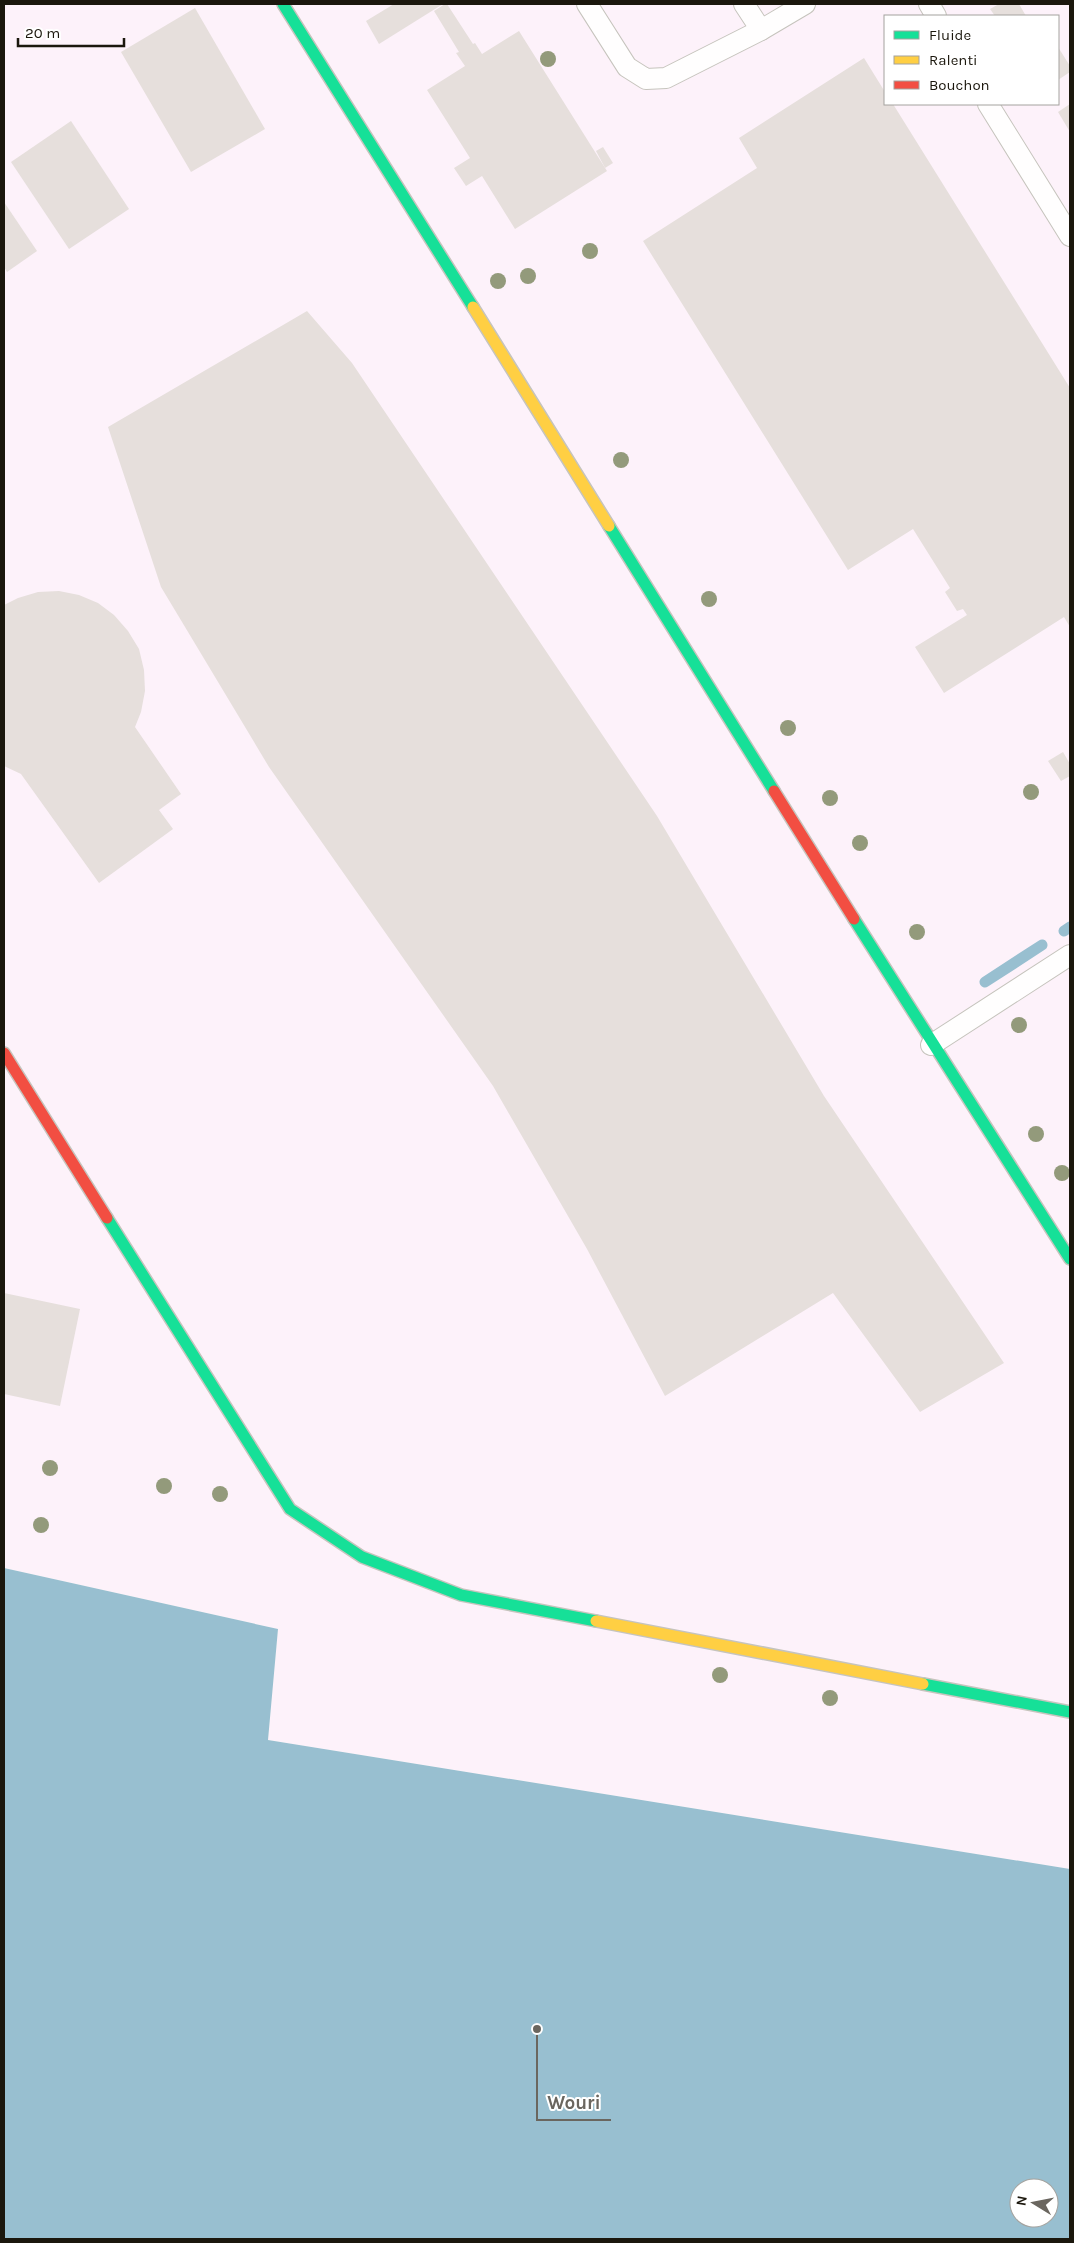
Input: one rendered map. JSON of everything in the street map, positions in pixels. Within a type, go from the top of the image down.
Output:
[{"type":"street","points":[[283,4],[445,260],[931,1045],[1070,1259]]},
{"type":"street","points":[[4,1053],[290,1509],[362,1557],[461,1595],[1070,1712]]},
{"type":"lane","points":[[587,4],[627,67],[646,79],[666,78],[761,30],[805,4]]},
{"type":"lane","points":[[744,4],[761,30]]},
{"type":"lane","points":[[929,4],[935,15]]},
{"type":"lane","points":[[989,105],[1070,236]]},
{"type":"lane","points":[[931,1045],[1070,955]]},
{"type":"shaded area","points":[[4,4],[1070,4],[1070,1869],[268,1740],[278,1629],[4,1568]]},
{"type":"water","points":[[4,1568],[278,1629],[268,1740],[1070,1869],[1070,2239],[4,2239]]},
{"type":"building","points":[[394,4],[443,4],[379,44],[366,21]]},
{"type":"building","points":[[447,4],[473,44],[475,43],[482,54],[519,31],[607,171],[515,229],[482,176],[466,186],[454,168],[470,158],[427,90],[465,66],[456,53],[459,52],[434,11]]},
{"type":"building","points":[[999,4],[1019,4],[1025,15],[994,15],[990,9]]},
{"type":"building","points":[[195,8],[265,129],[191,172],[121,52]]},
{"type":"building","points":[[1059,49],[1070,66],[1070,72],[1059,79]]},
{"type":"building","points":[[864,58],[884,90],[884,105],[894,105],[1070,388],[1070,627],[1064,617],[944,693],[915,647],[967,615],[963,609],[957,611],[945,592],[950,588],[913,529],[848,570],[643,241],[757,168],[739,138]]},
{"type":"building","points":[[1070,104],[1070,132],[1058,112]]},
{"type":"building","points":[[71,121],[129,209],[69,249],[11,162]]},
{"type":"building","points":[[603,147],[613,163],[605,168],[596,151]]},
{"type":"building","points":[[4,202],[37,251],[7,272],[4,267]]},
{"type":"building","points":[[307,311],[352,363],[657,816],[824,1096],[1004,1363],[920,1412],[833,1293],[665,1396],[587,1249],[493,1086],[269,767],[161,587],[108,427]]},
{"type":"building","points":[[59,591],[79,595],[98,603],[114,615],[128,631],[139,649],[144,670],[145,691],[141,712],[135,727],[181,794],[159,810],[173,829],[99,883],[21,774],[4,766],[4,605],[18,598],[38,592]]},
{"type":"building","points":[[1063,752],[1070,764],[1070,776],[1061,781],[1048,761]]},
{"type":"building","points":[[4,1293],[80,1309],[60,1406],[4,1394]]},
{"type":"waterway","points":[[1064,931],[1070,927]]},
{"type":"waterway","points":[[985,982],[1042,945]]},
{"type":"traffic: fast","points":[[283,4],[473,307]]},
{"type":"traffic: fast","points":[[609,526],[774,791]]},
{"type":"traffic: fast","points":[[854,919],[1070,1259]]},
{"type":"traffic: fast","points":[[107,1218],[290,1509],[362,1557],[461,1595],[596,1621]]},
{"type":"traffic: fast","points":[[923,1684],[1070,1712]]},
{"type":"traffic: slow","points":[[473,307],[609,526]]},
{"type":"traffic: slow","points":[[596,1621],[923,1684]]},
{"type":"traffic: jam","points":[[774,791],[854,919]]},
{"type":"traffic: jam","points":[[4,1053],[107,1218]]},
{"type":"place","name":"Wouri","points":[[537,2029]]}]
